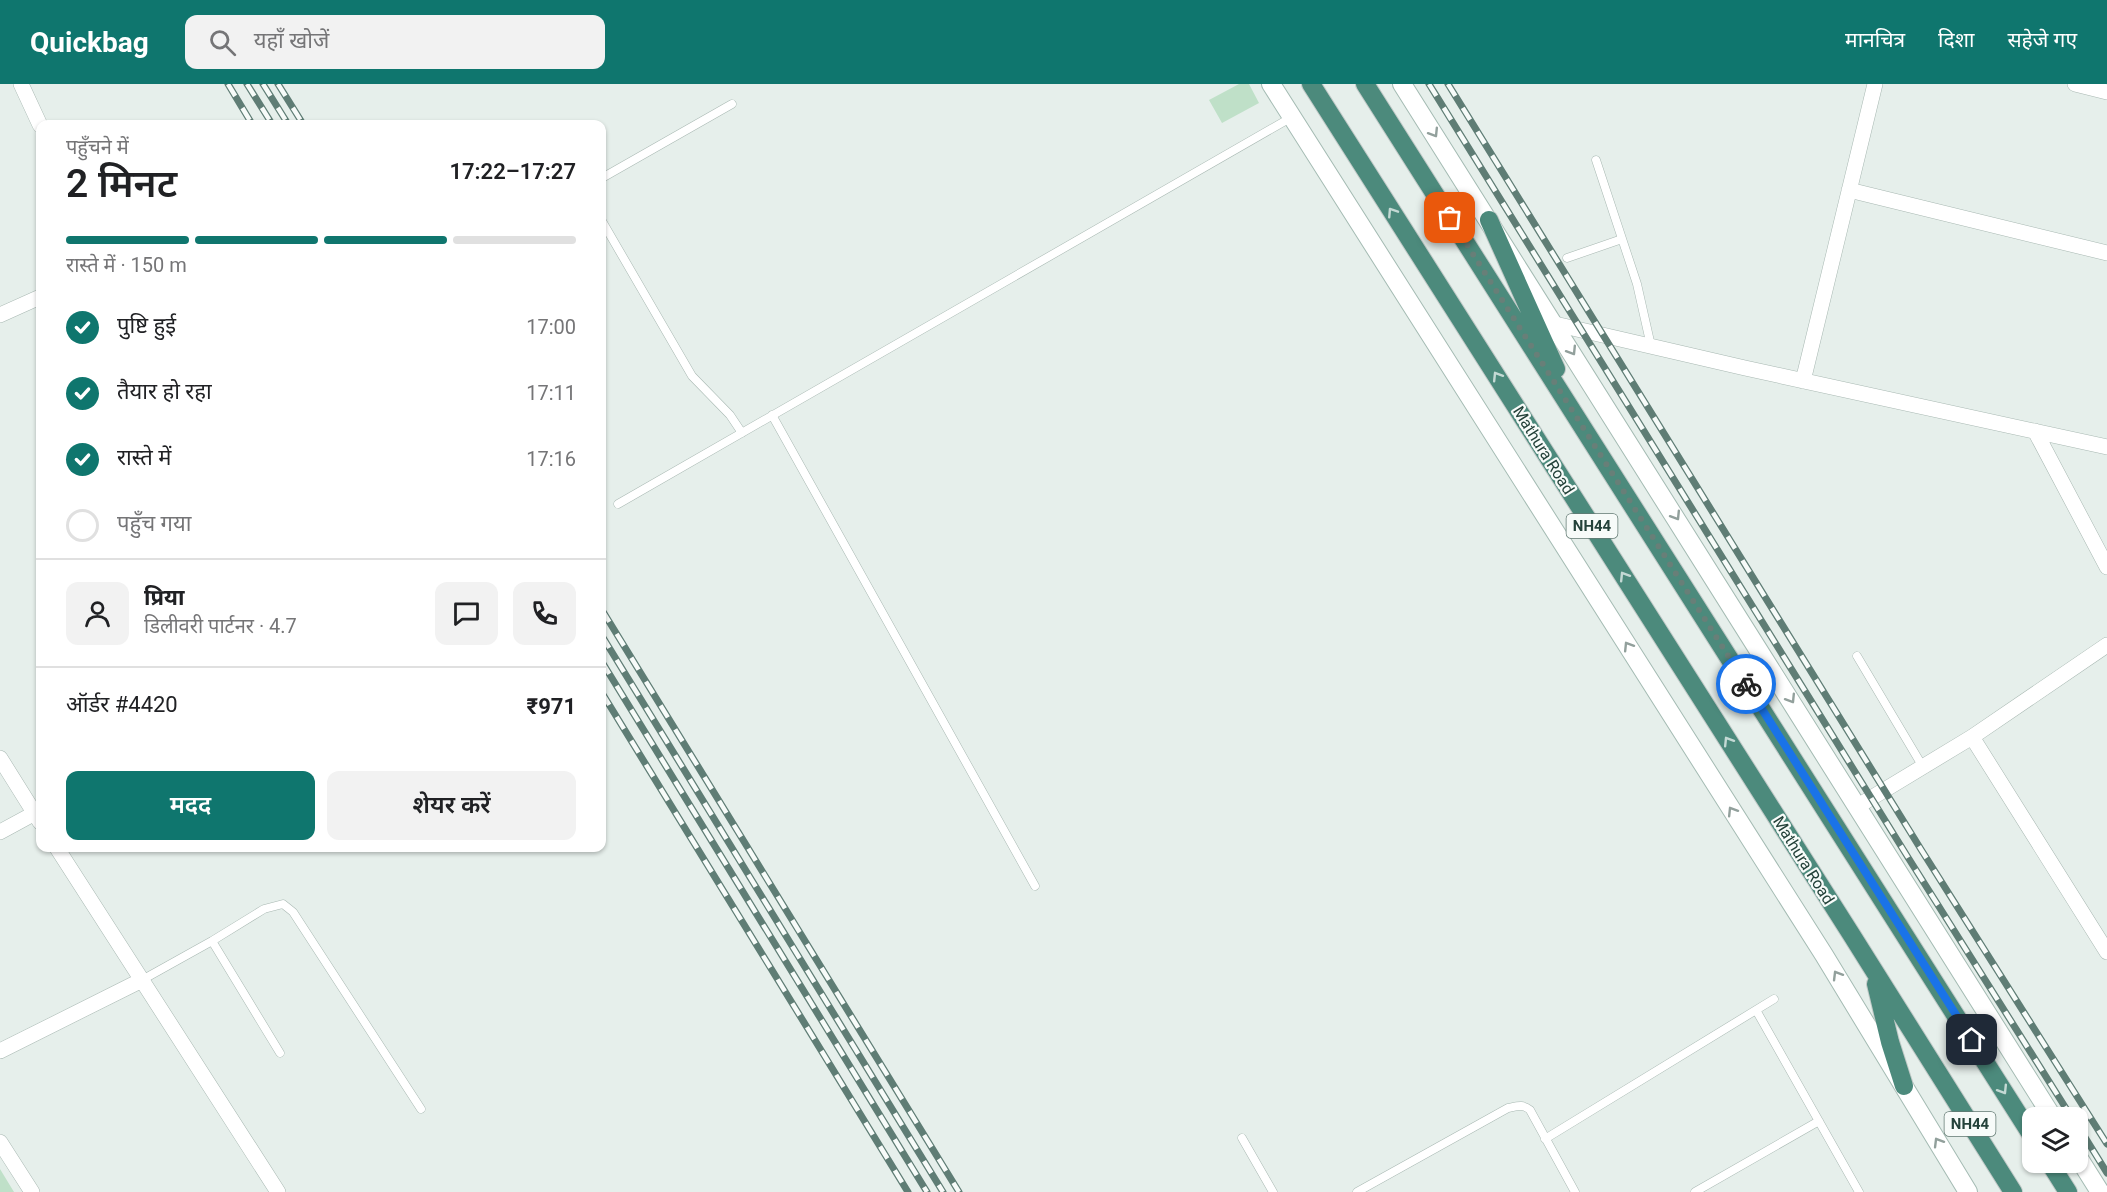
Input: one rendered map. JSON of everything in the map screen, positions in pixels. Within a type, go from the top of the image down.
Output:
[{"type":"highway","name":"Mathura Road","points":[[1311,84],[1872,968]]},
{"type":"highway","name":"NH44","points":[[1365,84],[2022,1120]]},
{"type":"highway","points":[[1489,220],[1578,420]]},
{"type":"highway","points":[[1872,968],[1890,1042],[1904,1086]]},
{"type":"highway","name":"NH44","points":[[1872,968],[2013,1192]]},
{"type":"highway","points":[[2056,1173],[2068,1192]]},
{"type":"main road","points":[[1271,84],[1824,955],[1968,1192]]},
{"type":"main road","points":[[1402,84],[2046,1107]]},
{"type":"main road","points":[[2088,1173],[2100,1192]]},
{"type":"street","points":[[21,84],[38,120]]},
{"type":"street","points":[[1803,381],[1875,84]]},
{"type":"street","points":[[2075,84],[2107,92]]},
{"type":"street","points":[[1849,190],[2107,253]]},
{"type":"street","points":[[0,315],[36,299]]},
{"type":"street","points":[[1555,324],[2107,447]]},
{"type":"street","points":[[2035,431],[2107,567]]},
{"type":"street","points":[[1858,806],[1972,737],[2107,645]]},
{"type":"street","points":[[1972,737],[2107,952]]},
{"type":"street","points":[[0,758],[36,815]]},
{"type":"street","points":[[0,832],[36,819]]},
{"type":"street","points":[[60,852],[278,1192]]},
{"type":"street","points":[[0,1051],[142,980]]},
{"type":"street","points":[[0,1142],[32,1192]]},
{"type":"lane","points":[[606,176],[732,104]]},
{"type":"lane","points":[[618,504],[1292,117]]},
{"type":"lane","points":[[1596,160],[1637,284],[1651,346]]},
{"type":"lane","points":[[606,228],[692,376],[730,415],[742,433]]},
{"type":"lane","points":[[1567,258],[1622,239]]},
{"type":"lane","points":[[772,415],[1035,886]]},
{"type":"lane","points":[[1857,656],[1923,767]]},
{"type":"lane","points":[[142,980],[264,909],[283,904],[293,912],[421,1109]]},
{"type":"lane","points":[[212,941],[280,1053]]},
{"type":"lane","points":[[1545,1139],[1774,999]]},
{"type":"lane","points":[[1756,1010],[1859,1192]]},
{"type":"lane","points":[[1357,1192],[1508,1108],[1520,1105],[1530,1110],[1575,1192]]},
{"type":"lane","points":[[1695,1192],[1819,1121]]},
{"type":"lane","points":[[1242,1138],[1273,1192]]},
{"type":"green space","points":[[1239,84],[1249,84],[1259,103],[1222,123],[1209,100]]},
{"type":"green space","points":[[0,1169],[14,1192],[0,1192]]},
{"type":"railway","points":[[228,84],[250,120]]},
{"type":"railway","points":[[247,84],[270,120]]},
{"type":"railway","points":[[263,84],[286,120]]},
{"type":"railway","points":[[278,84],[300,120]]},
{"type":"railway","points":[[1429,84],[2065,1107]]},
{"type":"railway","points":[[1448,84],[1922,851],[2107,1144]]},
{"type":"railway","points":[[606,617],[959,1192]]},
{"type":"railway","points":[[606,643],[943,1192]]},
{"type":"railway","points":[[606,669],[927,1192]]},
{"type":"railway","points":[[606,700],[908,1192]]},
{"type":"railway","points":[[2088,1142],[2107,1173]]},
{"type":"way so far","points":[[1450,218],[1746,684]]},
{"type":"route","points":[[1746,684],[1972,1040]]}]
